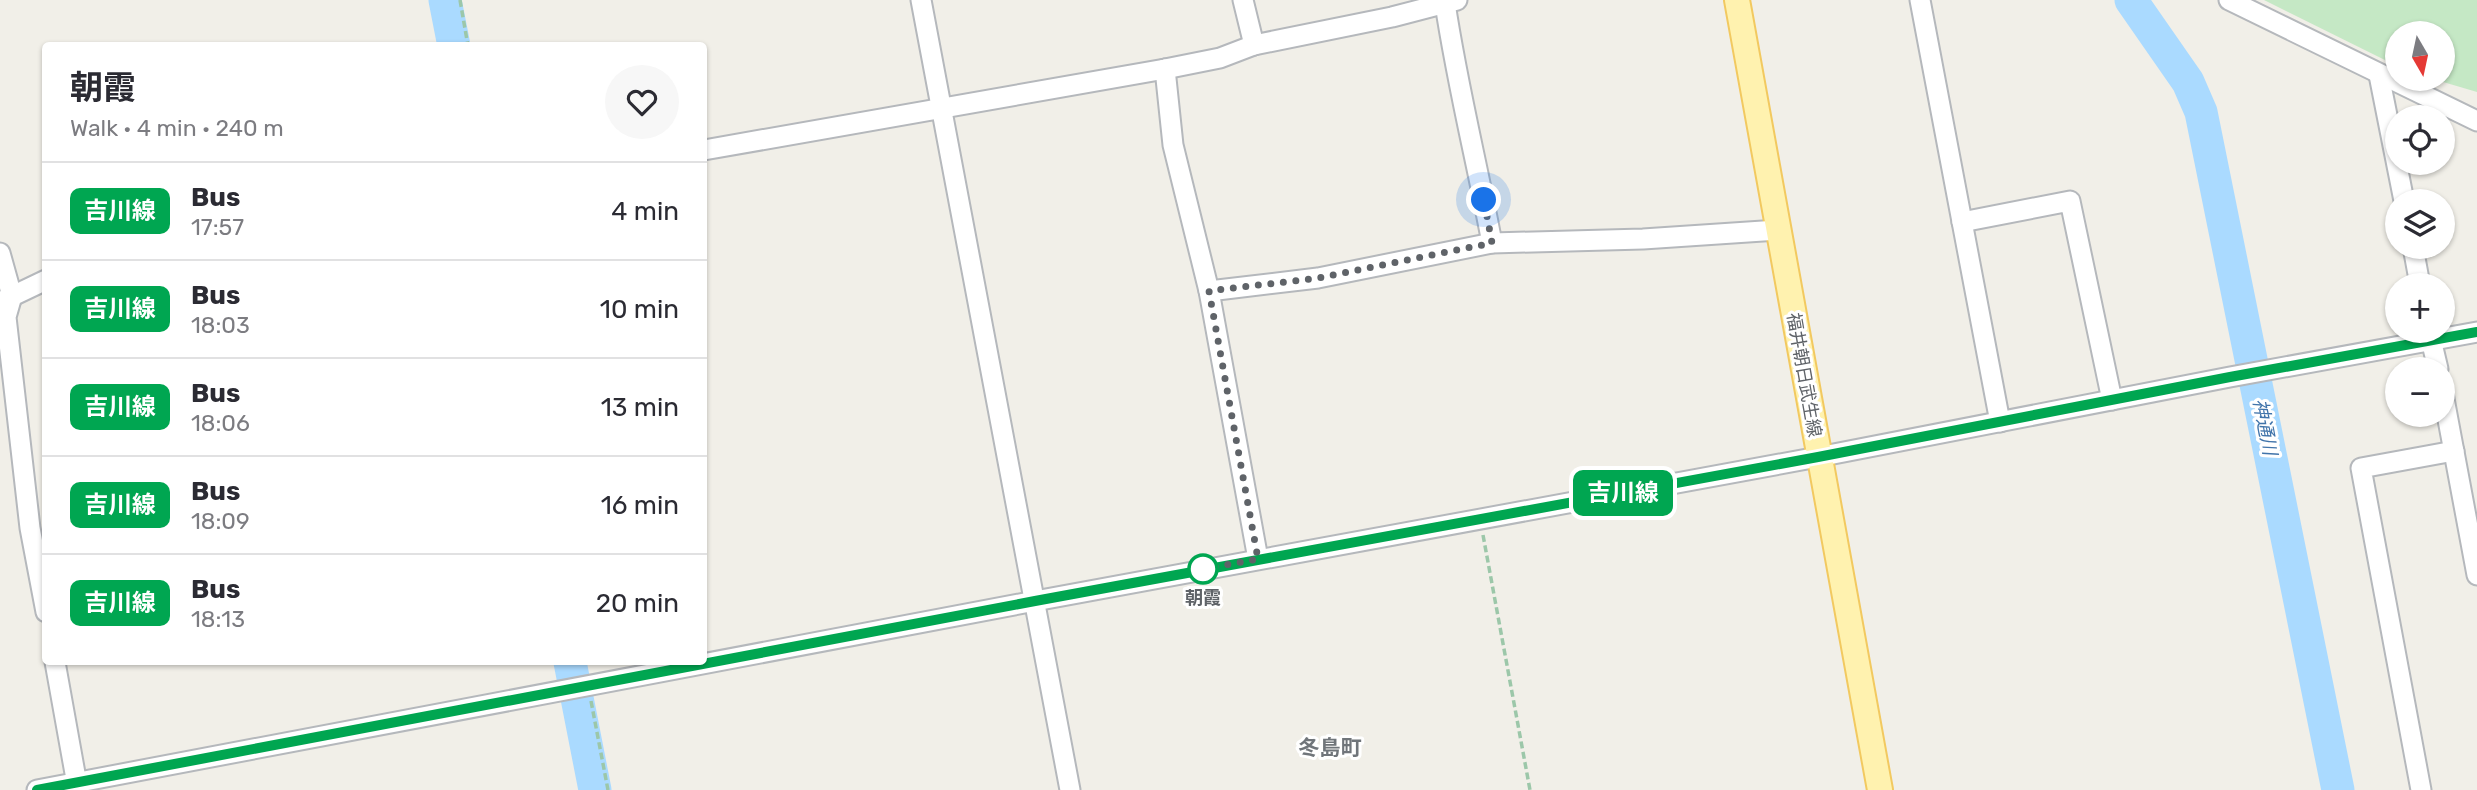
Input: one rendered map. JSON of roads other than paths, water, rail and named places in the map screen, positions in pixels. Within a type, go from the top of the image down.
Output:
[{"type":"main road","name":"福井朝日武生線","points":[[1737,0],[1880,790]]},
{"type":"street","points":[[921,0],[1070,790]]},
{"type":"street","points":[[1243,0],[1254,46]]},
{"type":"street","points":[[1920,0],[2000,422]]},
{"type":"street","points":[[2229,0],[2477,121]]},
{"type":"street","points":[[707,149],[1165,69],[1451,2],[1453,59],[1492,243]]},
{"type":"street","points":[[1165,69],[1173,145],[1209,291],[1258,559]]},
{"type":"street","points":[[2379,75],[2402,189]]},
{"type":"street","points":[[1962,222],[2070,201],[2112,400]]},
{"type":"street","points":[[1209,291],[1318,278],[1492,243],[1643,239],[1779,230]]},
{"type":"street","points":[[0,253],[30,528],[42,591]]},
{"type":"street","points":[[6,299],[42,282]]},
{"type":"street","points":[[2455,334],[2477,332]]},
{"type":"street","points":[[707,663],[1818,457],[2397,343]]},
{"type":"street","points":[[2449,427],[2477,575]]},
{"type":"street","points":[[2421,790],[2361,468],[2454,451]]},
{"type":"street","points":[[55,665],[77,786]]},
{"type":"street","points":[[37,790],[77,786],[698,665]]},
{"type":"waterway","points":[[445,0],[453,42]]},
{"type":"waterway","name":"神通川","points":[[2131,0],[2188,82],[2201,112],[2338,790]]},
{"type":"waterway","points":[[571,665],[595,790]]},
{"type":"place","name":"朝霞","points":[[1203,569]]},
{"type":"district","name":"冬島町","points":[[1330,747]]}]
